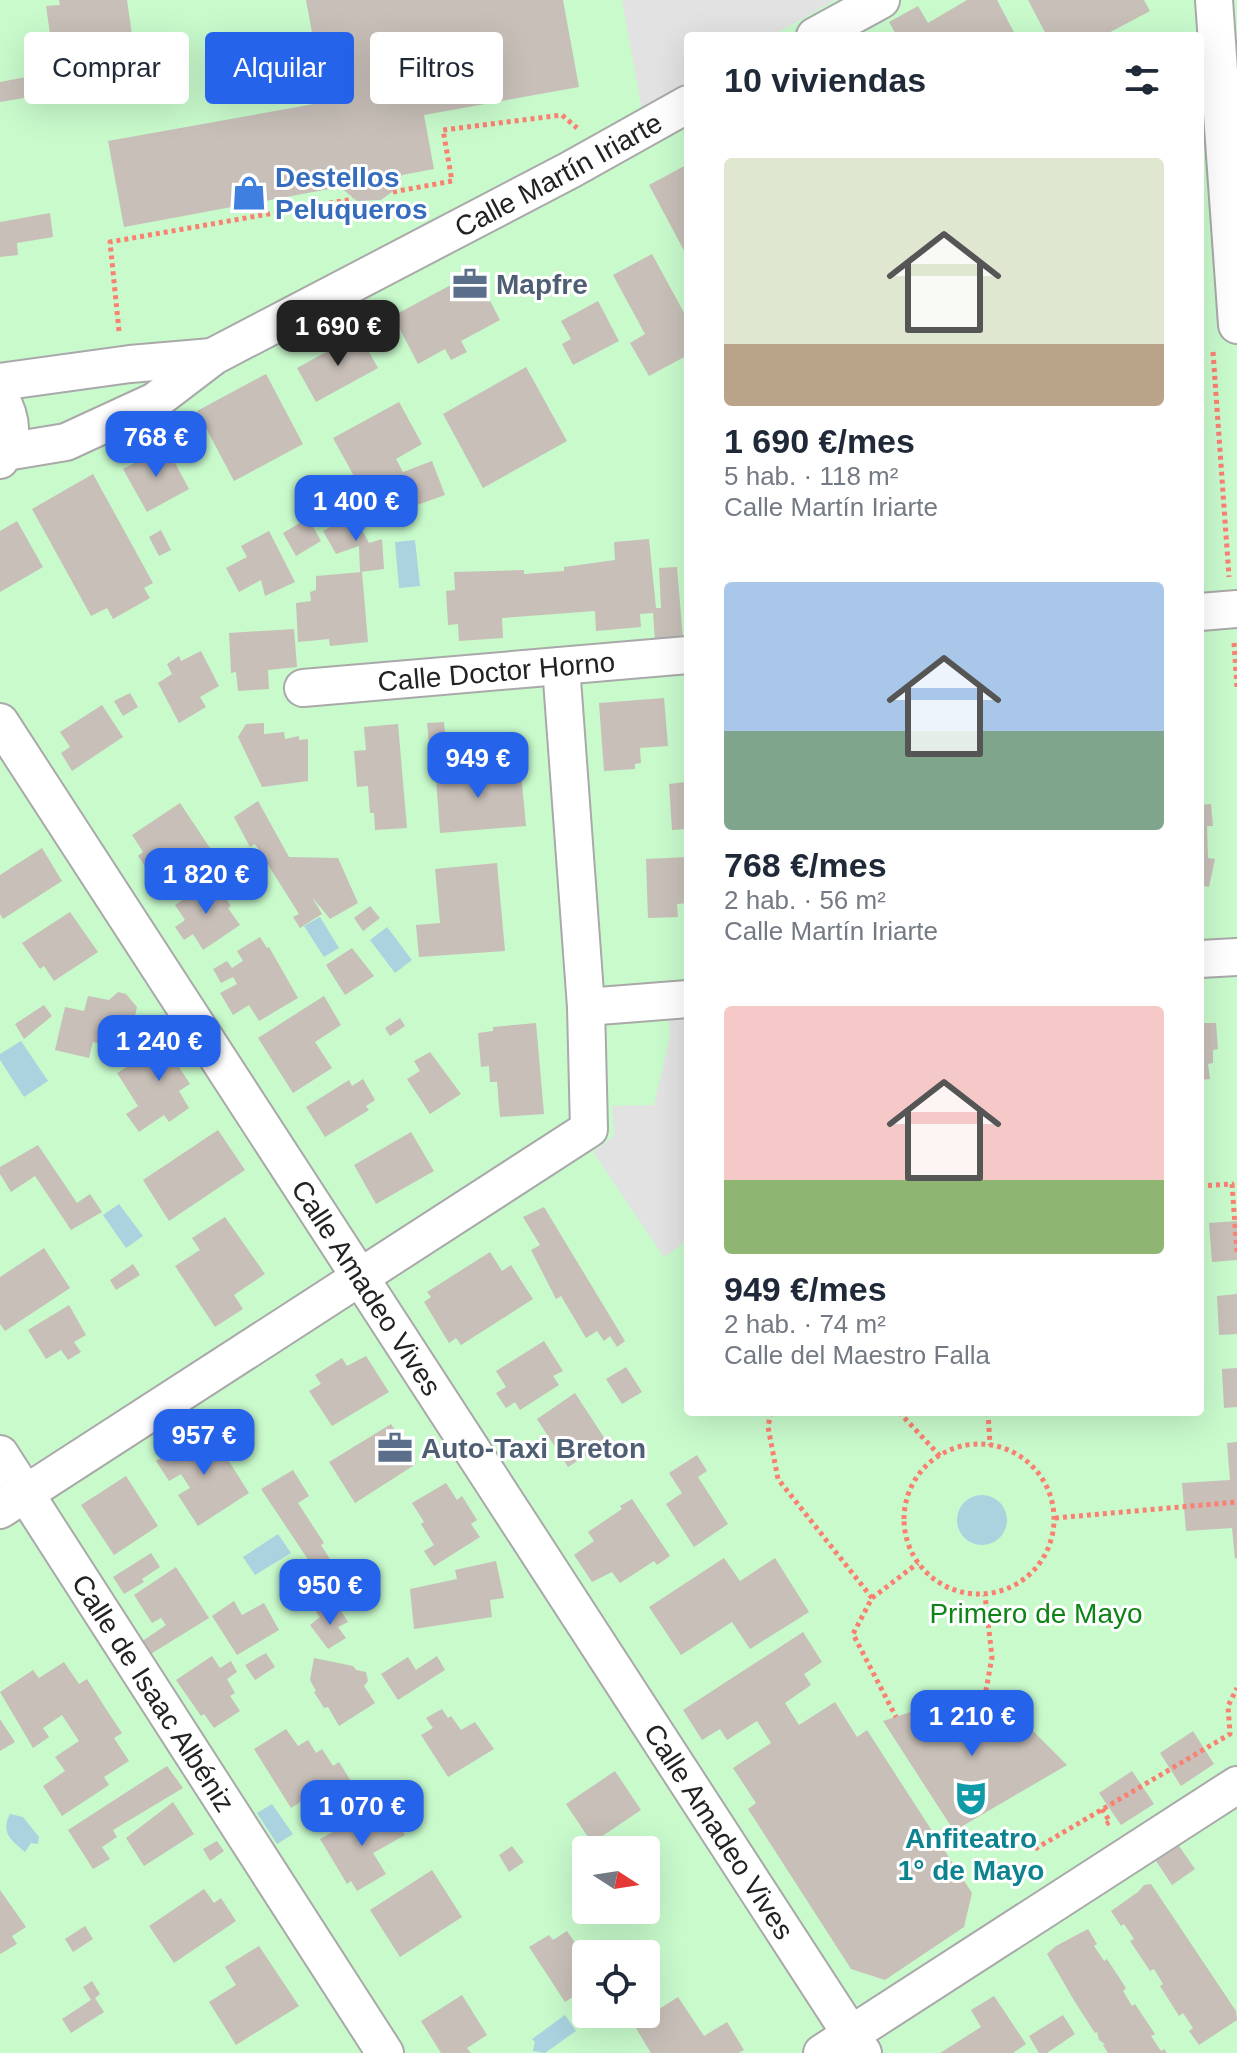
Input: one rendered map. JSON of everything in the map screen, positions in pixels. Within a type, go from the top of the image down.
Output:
[{"type":"street","points":[[822,32],[881,0]]},
{"type":"street","points":[[1214,0],[1225,335]]},
{"type":"street","name":"Calle Martín Iriarte","points":[[3,456],[66,442],[155,401],[214,356],[570,170],[684,106]]},
{"type":"street","name":"Calle Martín Iriarte","points":[[0,382],[214,356]]},
{"type":"street","points":[[0,397],[9,414],[11,433],[3,456]]},
{"type":"street","name":"Calle Doctor Horno","points":[[303,688],[684,655]]},
{"type":"street","points":[[13,1501],[589,1129],[586,1007],[561,666]]},
{"type":"street","name":"Calle Amadeo Vives","points":[[0,722],[360,1276],[846,2047]]},
{"type":"street","points":[[1204,959],[1237,957]]},
{"type":"street","points":[[586,1007],[684,999]]},
{"type":"street","name":"Calle de Isaac Albéniz","points":[[0,1454],[13,1501],[385,2053]]},
{"type":"street","points":[[846,2047],[1237,1785]]},
{"type":"path","points":[[393,192],[452,181],[443,130],[562,115],[578,129],[560,144],[570,170]]},
{"type":"path","points":[[119,336],[110,242],[353,199]]},
{"type":"path","points":[[1225,335],[1223,610],[1237,688]]},
{"type":"path","points":[[1204,1186],[1232,1184],[1237,1252]]},
{"type":"path","points":[[770,1416],[768,1427],[778,1479],[872,1598]]},
{"type":"path","points":[[903,1416],[940,1456]]},
{"type":"path","points":[[988,1416],[990,1445]]},
{"type":"path","points":[[967,1445],[990,1445],[1007,1449],[1023,1458],[1036,1469],[1046,1484],[1054,1518],[1049,1546],[1034,1570],[1012,1587],[985,1595],[962,1593],[940,1584],[918,1563],[904,1529],[905,1506],[913,1484],[927,1465],[967,1445]]},
{"type":"path","points":[[1054,1518],[1237,1502]]},
{"type":"path","points":[[896,1717],[853,1634],[872,1598],[918,1563]]},
{"type":"path","points":[[983,1707],[992,1657],[985,1595]]},
{"type":"path","points":[[1035,1849],[1230,1734],[1228,1706],[1237,1688]]},
{"type":"green space","name":"Primero de Mayo","points":[[0,0],[1237,0],[1237,2053],[0,2053]]},
{"type":"shaded area","points":[[622,0],[835,0],[779,32],[684,32],[684,86],[642,110]]},
{"type":"shaded area","points":[[684,1016],[684,1243],[664,1257],[593,1152],[614,1136],[612,1106],[654,1105],[670,1036],[669,1018]]},
{"type":"water","points":[[415,540],[420,586],[399,588],[395,542]]},
{"type":"water","points":[[320,917],[339,948],[324,957],[304,926]]},
{"type":"water","points":[[387,927],[412,960],[395,973],[370,940]]},
{"type":"water","points":[[21,1041],[48,1081],[24,1097],[0,1060],[0,1054]]},
{"type":"water","points":[[119,1204],[143,1236],[126,1248],[103,1215]]},
{"type":"water","points":[[982,1495],[999,1503],[1007,1520],[999,1537],[982,1545],[965,1537],[957,1520],[965,1503]]},
{"type":"water","points":[[278,1534],[291,1553],[255,1575],[243,1557]]},
{"type":"water","points":[[272,1804],[293,1834],[277,1844],[257,1813]]},
{"type":"water","points":[[10,1814],[23,1817],[39,1837],[38,1844],[31,1843],[25,1852],[12,1840],[6,1826]]},
{"type":"water","points":[[565,2015],[576,2031],[545,2053],[533,2051],[535,2042],[532,2039]]},
{"type":"building","points":[[59,0],[127,0],[132,32],[50,32],[46,6],[60,5]]},
{"type":"building","points":[[306,0],[563,0],[579,87],[503,101],[503,32],[370,32],[370,104],[485,104],[424,115],[434,169],[402,175],[396,189],[381,200],[357,201],[340,187],[124,227],[108,141],[314,104],[354,104],[354,32],[312,32]]},
{"type":"building","points":[[967,0],[997,0],[1014,32],[895,32],[889,22],[918,6],[928,23]]},
{"type":"building","points":[[1028,0],[1144,0],[1150,11],[1111,32],[1045,32]]},
{"type":"building","points":[[24,77],[24,98],[0,102],[0,82]]},
{"type":"building","points":[[684,166],[684,251],[649,185]]},
{"type":"building","points":[[50,213],[53,237],[17,243],[18,255],[0,257],[0,222]]},
{"type":"building","points":[[652,254],[684,313],[684,357],[649,376],[630,343],[645,334],[613,275]]},
{"type":"building","points":[[475,272],[500,320],[461,341],[467,352],[451,360],[445,349],[418,364],[393,316]]},
{"type":"building","points":[[598,301],[619,341],[573,365],[562,344],[571,339],[561,321]]},
{"type":"building","points":[[359,334],[378,368],[316,402],[297,368]]},
{"type":"building","points":[[526,367],[567,441],[483,488],[443,414]]},
{"type":"building","points":[[266,374],[303,444],[234,481],[197,411]]},
{"type":"building","points":[[399,402],[422,444],[396,459],[403,472],[432,461],[445,495],[392,514],[386,497],[375,500],[373,495],[366,498],[333,438]]},
{"type":"building","points":[[166,446],[189,489],[147,512],[123,469]]},
{"type":"building","points":[[93,474],[153,583],[144,588],[150,598],[113,619],[107,608],[91,616],[32,509]]},
{"type":"building","points":[[353,513],[369,543],[382,539],[384,569],[360,572],[359,546],[336,554],[323,531]]},
{"type":"building","points":[[308,518],[321,541],[296,556],[283,533]]},
{"type":"building","points":[[17,521],[43,567],[0,592],[0,531]]},
{"type":"building","points":[[161,530],[171,550],[159,556],[149,537]]},
{"type":"building","points":[[269,531],[295,582],[265,596],[261,580],[239,592],[226,568],[247,557],[241,546]]},
{"type":"building","points":[[649,539],[656,608],[661,608],[659,568],[677,567],[683,639],[655,641],[653,613],[640,614],[641,627],[596,631],[595,611],[502,618],[503,638],[459,641],[458,624],[448,625],[446,591],[455,590],[454,572],[524,570],[524,574],[564,571],[564,567],[615,560],[614,542]]},
{"type":"building","points":[[362,572],[368,642],[330,646],[329,639],[298,642],[296,603],[311,601],[310,592],[316,590],[316,576]]},
{"type":"building","points":[[294,629],[297,667],[268,670],[269,689],[238,691],[236,672],[231,673],[229,633]]},
{"type":"building","points":[[201,651],[219,686],[200,697],[206,707],[179,723],[158,683],[172,674],[167,664],[179,656],[181,661]]},
{"type":"building","points":[[130,693],[138,707],[123,716],[114,701]]},
{"type":"building","points":[[664,698],[668,746],[640,748],[641,763],[635,764],[635,769],[604,771],[599,703]]},
{"type":"building","points":[[102,705],[123,737],[72,771],[61,753],[70,747],[60,732]]},
{"type":"building","points":[[444,722],[446,743],[429,744],[427,723]]},
{"type":"building","points":[[264,723],[264,734],[284,732],[285,739],[299,736],[299,740],[308,739],[308,781],[262,787],[238,737],[246,724]]},
{"type":"building","points":[[398,724],[407,828],[375,830],[368,786],[357,787],[354,751],[366,750],[364,727]]},
{"type":"building","points":[[464,763],[466,778],[521,773],[526,826],[440,833],[435,766]]},
{"type":"building","points":[[684,782],[684,829],[672,830],[669,784]]},
{"type":"building","points":[[258,801],[289,857],[338,858],[358,903],[330,919],[312,897],[322,914],[300,928],[293,917],[299,914],[255,844],[250,847],[234,817]]},
{"type":"building","points":[[180,803],[214,854],[160,889],[138,856],[143,852],[132,835]]},
{"type":"building","points":[[1211,804],[1213,826],[1207,826],[1208,858],[1215,859],[1209,887],[1204,886],[1204,805]]},
{"type":"building","points":[[42,848],[62,881],[3,919],[0,914],[0,875]]},
{"type":"building","points":[[684,857],[684,903],[677,904],[678,917],[648,918],[646,859]]},
{"type":"building","points":[[497,863],[505,951],[419,957],[416,925],[440,923],[435,869]]},
{"type":"building","points":[[210,881],[217,893],[221,891],[240,925],[203,950],[193,934],[184,940],[175,927],[185,920],[175,905]]},
{"type":"building","points":[[370,906],[380,918],[363,931],[354,918]]},
{"type":"building","points":[[70,912],[98,952],[54,981],[44,966],[40,969],[22,943]]},
{"type":"building","points":[[260,937],[298,998],[259,1021],[249,1005],[233,1015],[220,993],[237,984],[233,977],[221,983],[213,969],[227,961],[232,968],[243,961],[237,951]]},
{"type":"building","points":[[352,948],[374,976],[345,995],[326,965]]},
{"type":"building","points":[[118,992],[126,994],[137,1007],[135,1016],[123,1023],[119,1041],[107,1038],[106,1045],[93,1042],[89,1058],[55,1050],[65,1007],[84,1011],[88,996],[109,1000]]},
{"type":"building","points":[[324,996],[341,1025],[315,1042],[332,1068],[293,1093],[258,1038]]},
{"type":"building","points":[[44,1005],[52,1016],[24,1039],[15,1024]]},
{"type":"building","points":[[400,1018],[405,1026],[390,1036],[385,1028]]},
{"type":"building","points":[[536,1023],[544,1114],[500,1117],[497,1082],[490,1082],[489,1066],[481,1067],[478,1033],[493,1031],[493,1027]]},
{"type":"building","points":[[1204,1023],[1216,1023],[1218,1049],[1213,1050],[1213,1063],[1208,1064],[1210,1079],[1204,1080]]},
{"type":"building","points":[[183,1032],[197,1055],[179,1067],[190,1084],[179,1091],[189,1108],[169,1122],[164,1115],[139,1132],[126,1114],[138,1106],[117,1073]]},
{"type":"building","points":[[430,1052],[461,1094],[430,1114],[407,1079],[420,1071],[414,1061]]},
{"type":"building","points":[[363,1079],[375,1100],[366,1106],[369,1110],[325,1137],[306,1107],[349,1080],[352,1086]]},
{"type":"building","points":[[218,1130],[245,1170],[169,1221],[143,1180]]},
{"type":"building","points":[[411,1132],[434,1171],[376,1204],[354,1165]]},
{"type":"building","points":[[38,1145],[77,1203],[90,1194],[102,1212],[71,1230],[35,1176],[11,1192],[0,1174],[0,1167]]},
{"type":"building","points":[[544,1207],[625,1341],[617,1347],[610,1336],[604,1341],[597,1331],[586,1338],[561,1296],[556,1299],[531,1250],[540,1245],[523,1217]]},
{"type":"building","points":[[225,1217],[265,1274],[234,1295],[243,1309],[215,1327],[175,1266],[200,1250],[192,1238]]},
{"type":"building","points":[[1237,1221],[1237,1260],[1212,1262],[1209,1223]]},
{"type":"building","points":[[44,1248],[70,1288],[5,1331],[0,1324],[0,1277]]},
{"type":"building","points":[[490,1252],[502,1271],[511,1265],[533,1299],[461,1345],[456,1338],[449,1343],[424,1302],[431,1297],[427,1292]]},
{"type":"building","points":[[133,1264],[140,1275],[116,1290],[110,1280]]},
{"type":"building","points":[[1237,1294],[1237,1334],[1219,1335],[1217,1296]]},
{"type":"building","points":[[69,1305],[86,1335],[74,1342],[81,1352],[68,1360],[61,1350],[46,1359],[28,1330]]},
{"type":"building","points":[[544,1341],[563,1371],[553,1376],[559,1385],[520,1410],[515,1402],[506,1408],[496,1393],[506,1387],[496,1371]]},
{"type":"building","points":[[366,1356],[389,1392],[332,1426],[309,1391],[321,1384],[315,1375],[342,1358],[347,1366]]},
{"type":"building","points":[[626,1367],[642,1392],[622,1404],[606,1379]]},
{"type":"building","points":[[1237,1368],[1237,1407],[1224,1408],[1222,1369]]},
{"type":"building","points":[[575,1393],[607,1442],[568,1467],[537,1419]]},
{"type":"building","points":[[391,1424],[416,1464],[355,1503],[329,1462]]},
{"type":"building","points":[[208,1428],[249,1493],[198,1526],[178,1495],[190,1488],[181,1474],[169,1481],[156,1461]]},
{"type":"building","points":[[1237,1442],[1235,1559],[1232,1528],[1186,1531],[1182,1483],[1230,1480],[1227,1443]]},
{"type":"building","points":[[697,1455],[707,1471],[698,1477],[728,1524],[694,1547],[666,1504],[682,1493],[669,1473]]},
{"type":"building","points":[[293,1470],[309,1496],[298,1503],[324,1543],[321,1545],[335,1567],[319,1576],[261,1489]]},
{"type":"building","points":[[126,1476],[158,1526],[114,1555],[81,1505]]},
{"type":"building","points":[[446,1483],[457,1500],[462,1496],[477,1520],[471,1524],[480,1537],[434,1566],[424,1551],[434,1545],[412,1503]]},
{"type":"building","points":[[632,1499],[670,1556],[657,1565],[654,1561],[620,1583],[612,1572],[592,1582],[574,1555],[594,1541],[588,1532]]},
{"type":"building","points":[[151,1553],[160,1567],[142,1579],[144,1582],[124,1594],[113,1577]]},
{"type":"building","points":[[724,1558],[740,1581],[775,1558],[809,1612],[750,1649],[732,1622],[681,1655],[649,1607]]},
{"type":"building","points":[[496,1561],[504,1598],[490,1600],[492,1617],[414,1629],[410,1589],[457,1579],[455,1570]]},
{"type":"building","points":[[176,1567],[209,1618],[149,1655],[141,1642],[166,1625],[161,1618],[152,1623],[134,1595]]},
{"type":"building","points":[[234,1601],[242,1615],[264,1603],[279,1630],[237,1655],[212,1616]]},
{"type":"building","points":[[338,1606],[348,1622],[338,1627],[346,1638],[328,1649],[310,1625],[320,1617],[316,1612],[324,1607],[328,1613]]},
{"type":"building","points":[[803,1632],[822,1662],[804,1674],[811,1685],[785,1703],[799,1725],[835,1702],[857,1737],[867,1730],[972,1893],[964,1927],[885,1980],[851,1969],[748,1809],[756,1803],[733,1768],[771,1743],[757,1721],[727,1740],[720,1729],[702,1740],[683,1710]]},
{"type":"building","points":[[266,1653],[275,1667],[255,1680],[245,1665]]},
{"type":"building","points":[[212,1656],[220,1668],[231,1661],[237,1672],[227,1679],[235,1693],[230,1696],[240,1711],[214,1728],[204,1714],[201,1716],[176,1680]]},
{"type":"building","points":[[437,1656],[445,1670],[398,1700],[381,1674],[408,1657],[416,1670]]},
{"type":"building","points":[[314,1658],[353,1666],[366,1672],[368,1681],[364,1686],[375,1703],[339,1726],[314,1692],[310,1680]]},
{"type":"building","points":[[64,1662],[79,1684],[87,1679],[122,1733],[114,1738],[129,1761],[104,1777],[109,1785],[62,1816],[43,1786],[65,1771],[55,1757],[79,1741],[62,1715],[43,1728],[49,1737],[33,1748],[0,1692],[33,1670],[39,1678]]},
{"type":"building","name":"Anfiteatro 1° de Mayo","points":[[932,1705],[983,1707],[1029,1727],[1067,1765],[954,1831],[883,1721]]},
{"type":"building","points":[[442,1709],[461,1730],[475,1722],[494,1749],[448,1777],[421,1735],[433,1728],[426,1718]]},
{"type":"building","points":[[0,1719],[15,1742],[0,1751]]},
{"type":"building","points":[[286,1729],[298,1746],[308,1740],[316,1753],[322,1749],[333,1766],[339,1762],[354,1786],[324,1805],[316,1792],[291,1808],[254,1749]]},
{"type":"building","points":[[1193,1731],[1214,1764],[1181,1786],[1160,1753]]},
{"type":"building","points":[[167,1766],[183,1788],[113,1830],[117,1837],[102,1847],[110,1859],[93,1869],[68,1830]]},
{"type":"building","points":[[615,1771],[641,1810],[602,1836],[587,1836],[566,1804]]},
{"type":"building","points":[[1132,1771],[1154,1804],[1121,1825],[1099,1793]]},
{"type":"building","points":[[173,1802],[194,1834],[144,1866],[126,1838]]},
{"type":"building","points":[[390,1810],[405,1835],[373,1853],[386,1874],[357,1891],[351,1881],[347,1884],[320,1839],[354,1820],[359,1828]]},
{"type":"building","points":[[217,1841],[224,1851],[210,1861],[203,1849]]},
{"type":"building","points":[[512,1846],[524,1862],[509,1872],[499,1855]]},
{"type":"building","points":[[1179,1846],[1195,1869],[1172,1885],[1156,1861]]},
{"type":"building","points":[[432,1870],[462,1917],[400,1957],[370,1910]]},
{"type":"building","points":[[1151,1884],[1236,2011],[1237,2020],[1199,2045],[1189,2031],[1193,2028],[1183,2013],[1179,2016],[1160,1986],[1163,1984],[1154,1969],[1150,1971],[1130,1941],[1134,1939],[1111,1911],[1144,1885]]},
{"type":"building","points":[[204,1889],[214,1903],[221,1898],[236,1921],[174,1963],[149,1926]]},
{"type":"building","points":[[0,1890],[26,1927],[12,1936],[17,1944],[0,1954]]},
{"type":"building","points":[[85,1926],[93,1939],[73,1952],[65,1939]]},
{"type":"building","points":[[1088,1929],[1097,1944],[1094,1946],[1104,1961],[1107,1959],[1126,1988],[1123,1991],[1132,2006],[1135,2004],[1155,2034],[1151,2036],[1161,2051],[1164,2049],[1167,2053],[1108,2053],[1105,2044],[1099,2040],[1097,2032],[1047,1954]]},
{"type":"building","points":[[567,1931],[573,1940],[572,1998],[565,2002],[529,1947],[549,1935],[553,1940]]},
{"type":"building","points":[[259,1946],[299,2006],[236,2045],[209,2002],[236,1985],[225,1967]]},
{"type":"building","points":[[92,1981],[100,1994],[95,1998],[104,2012],[71,2033],[62,2019],[91,2000],[83,1987]]},
{"type":"building","points":[[462,1995],[487,2035],[467,2048],[471,2053],[441,2053],[421,2021]]},
{"type":"building","points":[[994,1996],[1026,2044],[1013,2053],[940,2053],[981,2027],[971,2010]]},
{"type":"building","points":[[678,1997],[704,2036],[727,2022],[744,2050],[738,2053],[651,2053],[636,2028],[660,2028],[660,2008]]},
{"type":"building","points":[[1063,2015],[1075,2034],[1047,2053],[1039,2053],[1029,2036]]},
{"type":"place","name":"Destellos Peluqueros","points":[[249,193]]},
{"type":"place","name":"Mapfre","points":[[470,284]]},
{"type":"place","name":"Auto-Taxi Breton","points":[[395,1448]]},
{"type":"place","name":"Anfiteatro 1° de Mayo","points":[[971,1798]]}]
